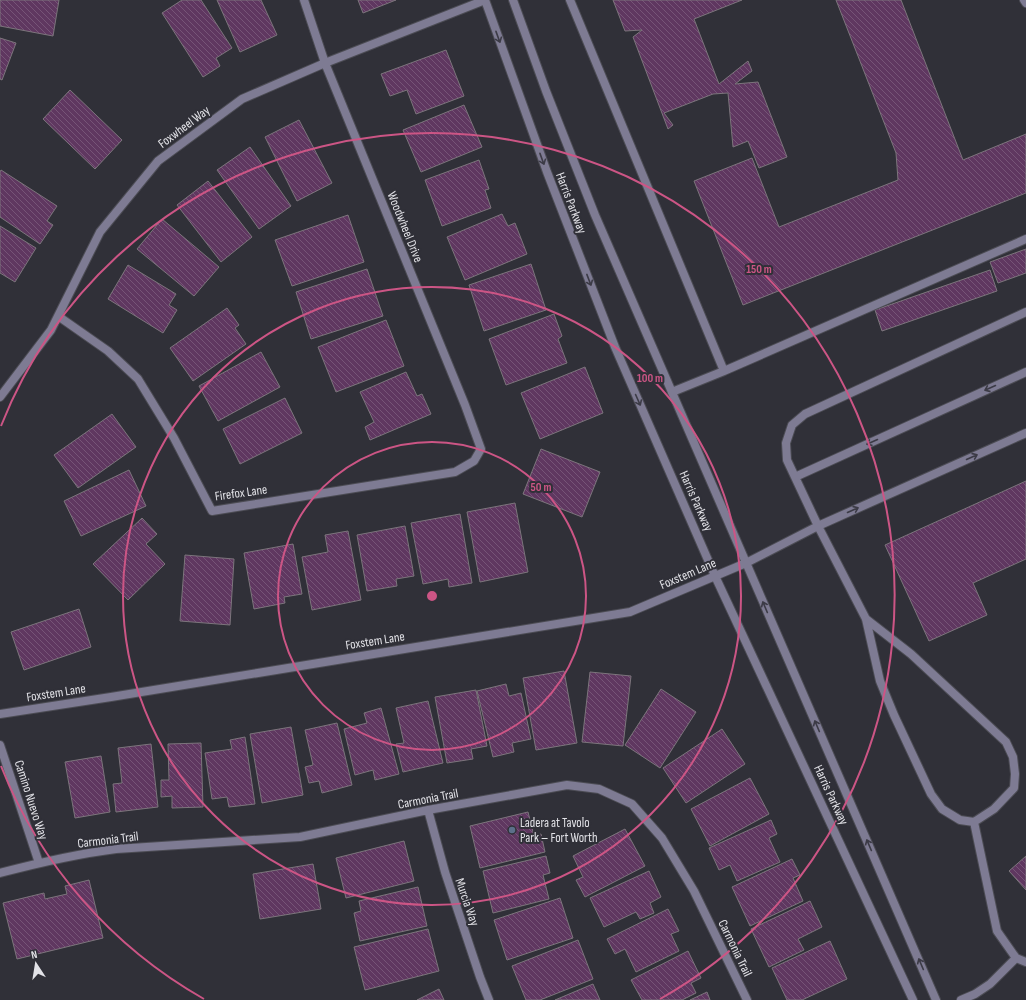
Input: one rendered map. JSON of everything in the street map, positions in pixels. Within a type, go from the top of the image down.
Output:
[{"type":"street","name":"Woodwheel Drive","points":[[304,0],[325,63],[466,405],[481,449],[474,461]]},
{"type":"street","name":"Foxwheel Way","points":[[0,397],[51,330],[100,232],[158,161],[242,99],[325,63],[485,0]]},
{"type":"street","name":"Harris Parkway","points":[[485,0],[546,172],[615,347],[715,576],[913,1000]]},
{"type":"street","name":"Harris Parkway","points":[[512,0],[595,215],[936,1000]]},
{"type":"street","points":[[570,0],[724,371]]},
{"type":"street","points":[[1024,0],[1026,4]]},
{"type":"street","points":[[672,392],[724,371],[1026,239]]},
{"type":"street","points":[[866,619],[911,654],[1006,742],[1013,757],[1015,774],[1014,788],[994,809],[974,822],[960,820],[942,809],[931,794],[894,715],[880,681],[866,619],[818,526],[787,460],[786,443],[792,425],[805,414],[1026,312]]},
{"type":"street","name":"Firefox Lane","points":[[58,316],[108,351],[138,380],[174,438],[212,511],[455,472],[474,461]]},
{"type":"street","points":[[795,477],[1026,372]]},
{"type":"street","name":"Foxstem Lane","points":[[0,714],[630,612],[746,563],[818,526],[1026,434]]},
{"type":"street","name":"Camino Nuevo Way","points":[[0,745],[39,863]]},
{"type":"street","name":"Carmonia Trail","points":[[0,874],[39,863],[87,853],[116,849],[300,837],[428,810],[567,785],[599,789],[632,804],[662,838],[694,891],[747,1000]]},
{"type":"street","name":"Murcia Way","points":[[428,810],[444,872],[489,1000]]},
{"type":"street","points":[[974,822],[997,931],[1016,958],[1026,962]]},
{"type":"street","points":[[961,1000],[975,994],[990,984],[1016,958]]},
{"type":"building","points":[[0,0],[59,0],[53,36],[0,26]]},
{"type":"building","points":[[182,0],[201,0],[232,48],[216,58],[220,66],[203,77],[162,13]]},
{"type":"building","points":[[217,0],[261,0],[277,35],[240,52]]},
{"type":"building","points":[[358,0],[396,0],[363,13]]},
{"type":"building","points":[[613,0],[742,0],[694,19],[719,84],[748,61],[752,71],[735,84],[758,82],[787,157],[759,168],[748,141],[733,147],[728,93],[713,94],[664,113],[673,125],[668,129],[633,37],[642,30],[625,31]]},
{"type":"building","points":[[836,0],[901,0],[963,160],[1026,134],[1026,193],[743,305],[694,181],[752,158],[779,227],[898,180],[896,153]]},
{"type":"building","points":[[0,38],[16,43],[2,80],[0,79]]},
{"type":"building","points":[[446,50],[464,96],[416,114],[407,90],[390,96],[381,74]]},
{"type":"building","points":[[70,90],[122,140],[95,169],[43,119]]},
{"type":"building","points":[[464,105],[482,147],[421,172],[403,130]]},
{"type":"building","points":[[299,120],[332,183],[297,201],[265,137]]},
{"type":"building","points":[[250,147],[291,206],[259,229],[217,170]]},
{"type":"building","points":[[479,160],[489,189],[485,190],[491,208],[442,226],[425,180]]},
{"type":"building","points":[[1,170],[57,206],[47,221],[53,225],[40,244],[0,217]]},
{"type":"building","points":[[208,181],[252,237],[221,262],[177,205]]},
{"type":"building","points":[[502,214],[508,226],[515,223],[527,254],[465,280],[447,237]]},
{"type":"building","points":[[348,215],[364,262],[292,286],[275,240]]},
{"type":"building","points":[[162,219],[219,267],[194,296],[137,249]]},
{"type":"building","points":[[0,226],[36,248],[15,282],[0,273]]},
{"type":"building","points":[[1026,249],[1026,273],[998,283],[990,262]]},
{"type":"building","points":[[531,264],[546,310],[484,331],[469,285]]},
{"type":"building","points":[[128,265],[176,294],[169,305],[177,310],[163,333],[108,299]]},
{"type":"building","points":[[367,269],[383,316],[311,339],[296,292]]},
{"type":"building","points":[[990,270],[997,291],[882,331],[875,310]]},
{"type":"building","points":[[227,308],[239,325],[235,328],[246,344],[193,381],[170,348]]},
{"type":"building","points":[[554,314],[562,336],[558,339],[567,363],[506,385],[489,339]]},
{"type":"building","points":[[386,320],[404,366],[336,392],[318,347]]},
{"type":"building","points":[[261,352],[280,387],[218,421],[199,386]]},
{"type":"building","points":[[585,367],[603,413],[540,439],[521,393]]},
{"type":"building","points":[[406,372],[417,396],[422,394],[431,414],[370,440],[365,427],[374,422],[360,392]]},
{"type":"building","points":[[285,398],[302,433],[240,464],[223,429]]},
{"type":"building","points":[[112,414],[136,447],[78,488],[54,455]]},
{"type":"building","points":[[541,449],[600,472],[582,517],[523,494]]},
{"type":"building","points":[[129,470],[146,506],[81,536],[64,501]]},
{"type":"building","points":[[1026,481],[1026,559],[973,583],[987,615],[929,641],[885,545]]},
{"type":"building","points":[[515,503],[528,572],[480,582],[467,512]]},
{"type":"building","points":[[460,514],[472,583],[449,587],[448,579],[423,584],[411,523]]},
{"type":"building","points":[[142,518],[157,534],[146,544],[165,564],[128,600],[93,564]]},
{"type":"building","points":[[405,526],[414,576],[396,579],[397,586],[367,591],[357,535]]},
{"type":"building","points":[[348,531],[361,600],[312,610],[302,557],[328,552],[325,535]]},
{"type":"building","points":[[293,544],[302,594],[284,597],[285,603],[254,609],[244,553]]},
{"type":"building","points":[[185,555],[234,559],[230,625],[180,621]]},
{"type":"building","points":[[79,609],[91,647],[24,670],[11,632]]},
{"type":"building","points":[[564,671],[577,743],[536,750],[523,678]]},
{"type":"building","points":[[590,672],[631,676],[623,746],[582,742]]},
{"type":"building","points":[[506,684],[509,696],[521,693],[531,739],[512,743],[514,752],[493,757],[477,691]]},
{"type":"building","points":[[661,689],[696,712],[660,768],[625,745]]},
{"type":"building","points":[[476,690],[487,746],[471,749],[473,759],[447,763],[435,697]]},
{"type":"building","points":[[428,701],[443,763],[403,772],[396,744],[404,743],[396,708]]},
{"type":"building","points":[[381,708],[399,774],[375,780],[373,770],[355,775],[344,729],[367,723],[364,713]]},
{"type":"building","points":[[337,723],[352,785],[322,793],[319,781],[309,783],[305,767],[313,765],[305,730]]},
{"type":"building","points":[[291,727],[303,795],[262,803],[250,734]]},
{"type":"building","points":[[722,729],[745,764],[686,803],[663,768]]},
{"type":"building","points":[[245,737],[255,804],[229,807],[227,797],[212,799],[205,753],[232,749],[230,740]]},
{"type":"building","points":[[201,743],[203,807],[172,808],[172,796],[161,797],[161,780],[169,780],[168,744]]},
{"type":"building","points":[[151,744],[158,807],[116,812],[113,784],[122,783],[118,748]]},
{"type":"building","points":[[101,756],[110,812],[75,818],[65,762]]},
{"type":"building","points":[[750,778],[769,814],[710,846],[691,809]]},
{"type":"building","points":[[528,812],[534,836],[541,834],[545,852],[480,868],[470,826]]},
{"type":"building","points":[[771,820],[777,834],[769,838],[780,862],[737,881],[730,865],[719,870],[709,848]]},
{"type":"building","points":[[625,829],[645,866],[585,897],[576,880],[583,877],[573,856]]},
{"type":"building","points":[[404,841],[414,881],[346,898],[336,858]]},
{"type":"building","points":[[546,856],[550,873],[543,875],[549,899],[493,913],[483,871]]},
{"type":"building","points":[[1026,856],[1026,890],[1009,871]]},
{"type":"building","points":[[792,859],[800,875],[793,878],[803,901],[750,926],[732,887]]},
{"type":"building","points":[[313,864],[321,909],[260,919],[253,874]]},
{"type":"building","points":[[649,871],[661,897],[650,903],[654,913],[640,919],[636,912],[604,927],[590,898]]},
{"type":"building","points":[[89,880],[103,938],[17,959],[3,903],[44,893],[45,899],[67,894],[65,886]]},
{"type":"building","points":[[418,887],[427,926],[360,941],[354,913],[361,911],[359,901]]},
{"type":"building","points":[[560,898],[573,938],[507,960],[494,920]]},
{"type":"building","points":[[810,901],[822,927],[798,939],[804,950],[769,967],[751,929]]},
{"type":"building","points":[[668,909],[679,931],[671,934],[679,951],[636,972],[625,949],[615,954],[607,939]]},
{"type":"building","points":[[428,929],[439,971],[365,990],[354,947]]},
{"type":"building","points":[[578,940],[593,979],[540,1000],[526,1000],[512,966]]},
{"type":"building","points":[[830,941],[847,979],[802,1000],[787,1000],[772,968]]},
{"type":"building","points":[[688,951],[701,978],[691,983],[696,993],[682,1000],[642,1000],[631,980]]},
{"type":"building","points":[[593,984],[600,1000],[555,1000]]},
{"type":"building","points":[[439,989],[444,1000],[417,1000]]},
{"type":"building","points":[[707,992],[710,1000],[690,1000]]},
{"type":"place","name":"Ladera at Tavolo Park – Fort Worth","points":[[512,830]]}]
